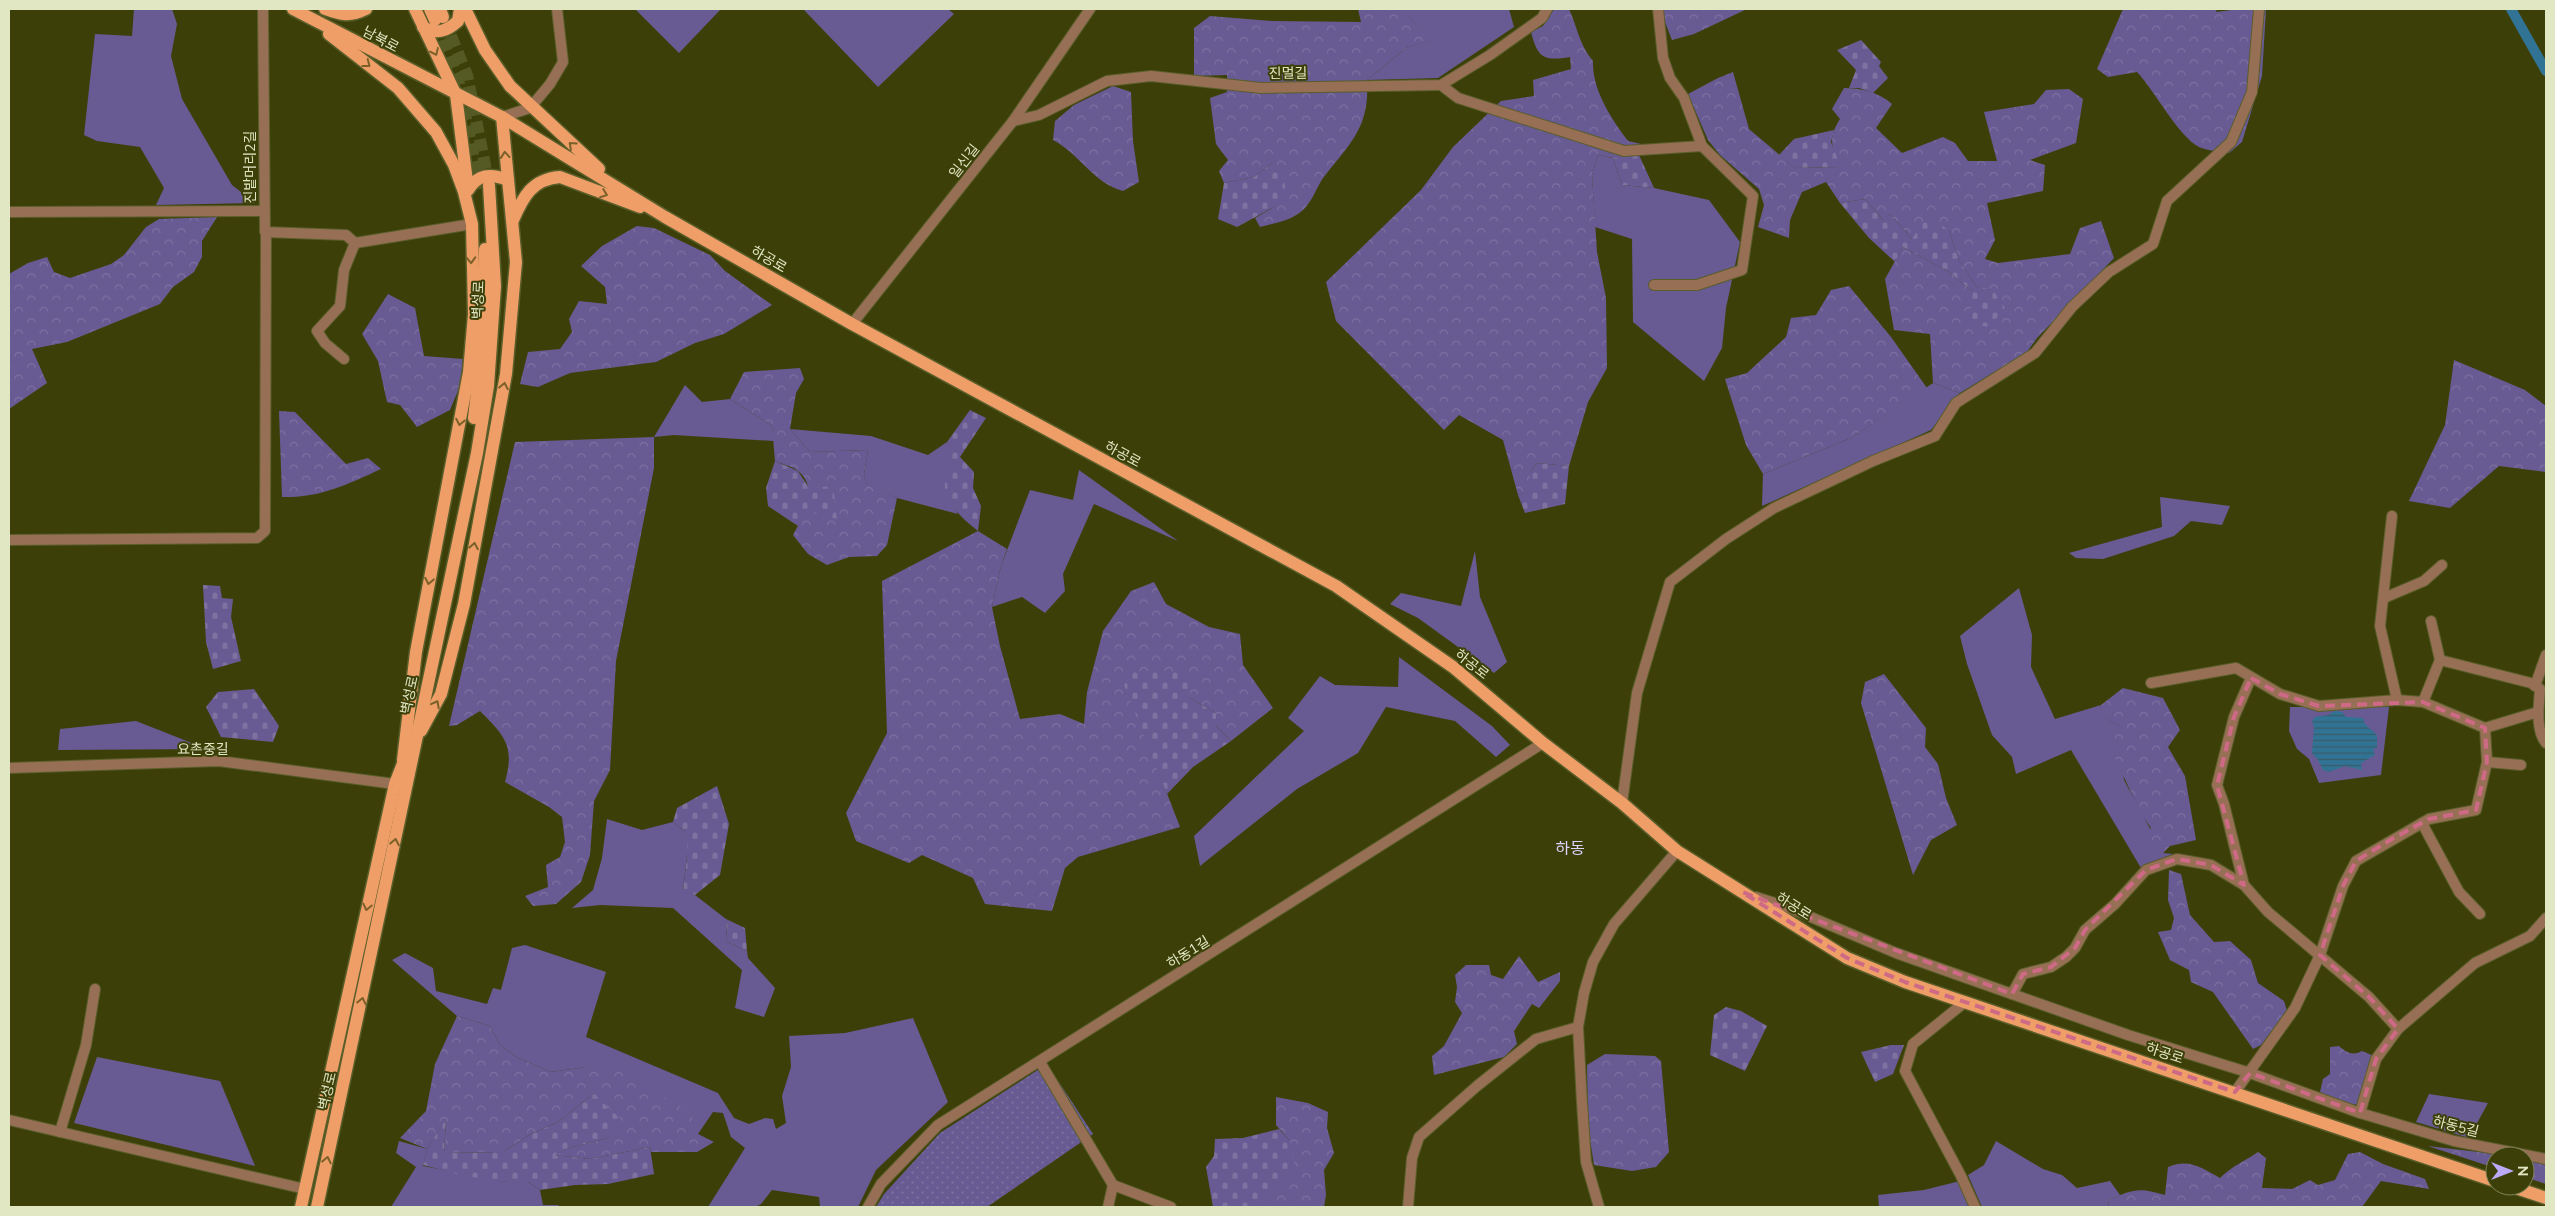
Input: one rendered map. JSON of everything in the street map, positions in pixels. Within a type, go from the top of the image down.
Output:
[{"type":"main road","points":[[325,9],[342,15],[366,9]]},
{"type":"main road","points":[[415,9],[434,16]]},
{"type":"main road","points":[[434,16],[431,32],[448,31],[458,21],[460,9]]},
{"type":"main road","points":[[465,9],[485,50],[510,86],[530,108],[621,189]]},
{"type":"main road","points":[[297,11],[398,88],[436,132],[454,165],[464,192],[472,224]]},
{"type":"main road","name":"남북로","points":[[297,11],[456,95]]},
{"type":"main road","points":[[402,770],[416,652],[470,372],[474,314],[472,224],[479,188],[434,16]]},
{"type":"main road","name":"하공로","points":[[456,95],[502,117],[665,217],[852,324],[1336,586],[1453,667],[1543,743],[1622,803],[1678,851],[1847,958],[1905,982],[2485,1178]]},
{"type":"main road","points":[[413,747],[441,694],[464,604],[506,374],[516,262],[502,117]]},
{"type":"main road","points":[[479,188],[474,180],[487,174],[508,180]]},
{"type":"main road","points":[[512,222],[521,202],[536,184],[560,177],[665,217]]},
{"type":"main road","name":"벽성로","points":[[317,1207],[384,896],[413,747],[477,453],[488,386],[495,286],[479,188]]},
{"type":"main road","name":"벽성로","points":[[301,1207],[395,784],[402,770],[415,722],[473,431],[484,332],[485,242],[479,188]]},
{"type":"street","name":"진밭머리2길","points":[[9,540],[257,538],[265,531],[266,232],[264,211],[263,9]]},
{"type":"street","points":[[502,117],[530,108],[550,84],[563,62],[557,9]]},
{"type":"street","name":"일신길","points":[[852,324],[1013,121],[1090,9]]},
{"type":"street","points":[[1547,9],[1542,18],[1490,55],[1441,85],[1458,98],[1624,151],[1702,146]]},
{"type":"street","points":[[1654,285],[1697,285],[1742,270],[1753,196],[1702,146],[1684,98],[1670,78],[1663,58],[1658,9]]},
{"type":"street","points":[[1622,803],[1637,693],[1670,582],[1726,539],[1774,508],[1873,461],[1935,436],[1956,403],[2035,353],[2072,307],[2109,272],[2153,244],[2167,201],[2231,142],[2252,92],[2258,9]]},
{"type":"street","name":"진멀길","points":[[1013,121],[1040,115],[1107,81],[1151,76],[1261,88],[1441,85]]},
{"type":"street","points":[[9,212],[264,211]]},
{"type":"street","points":[[355,243],[472,224]]},
{"type":"street","points":[[266,232],[346,235],[355,243]]},
{"type":"street","points":[[344,359],[325,343],[317,331],[340,306],[344,270],[355,243]]},
{"type":"street","points":[[2392,516],[2380,626],[2397,700]]},
{"type":"street","points":[[2384,598],[2424,580],[2442,565]]},
{"type":"street","points":[[2423,702],[2440,660],[2431,621]]},
{"type":"street","points":[[2535,686],[2546,655]]},
{"type":"street","points":[[2440,660],[2540,689],[2538,712],[2543,739],[2546,743]]},
{"type":"street","points":[[2151,684],[2236,668],[2280,694],[2319,706],[2397,700],[2423,702],[2485,728],[2538,712]]},
{"type":"street","points":[[2244,885],[2224,804],[2217,785],[2234,717],[2251,678]]},
{"type":"street","points":[[2235,1092],[2250,1074],[2267,1046],[2295,1008],[2320,955],[2343,886],[2356,861],[2429,819],[2476,810],[2487,762],[2485,728]]},
{"type":"street","name":"하동1길","points":[[868,1207],[881,1184],[938,1125],[1543,743]]},
{"type":"street","name":"요촌중길","points":[[9,768],[219,761],[395,784]]},
{"type":"street","points":[[2487,762],[2521,765]]},
{"type":"street","points":[[2422,823],[2459,892],[2480,914]]},
{"type":"street","points":[[1599,1207],[1586,1162],[1578,1027],[1593,962],[1614,924],[1678,851]]},
{"type":"street","points":[[2012,994],[2023,974],[2051,967],[2071,953],[2085,930],[2115,904],[2146,870],[2177,859],[2211,865],[2244,885],[2268,912],[2369,997],[2398,1028]]},
{"type":"street","name":"하동5길","points":[[1742,892],[1787,907],[1896,953],[2128,1035],[2250,1074],[2360,1113],[2454,1141],[2546,1159]]},
{"type":"street","points":[[2360,1113],[2376,1059],[2398,1028],[2475,963],[2530,936],[2546,918]]},
{"type":"street","points":[[60,1132],[86,1045],[95,989]]},
{"type":"street","points":[[1965,1002],[1913,1044],[1905,1071],[1961,1176],[1975,1207]]},
{"type":"street","points":[[1408,1207],[1412,1158],[1419,1137],[1477,1086],[1536,1039],[1578,1027]]},
{"type":"street","points":[[1040,1062],[1113,1185],[1171,1207]]},
{"type":"street","points":[[9,1120],[305,1189]]},
{"type":"street","points":[[1108,1207],[1113,1185]]},
{"type":"highlighted area","points":[[2251,678],[2280,694],[2319,706],[2423,702],[2485,728],[2487,762],[2476,810],[2429,819],[2356,861],[2343,886],[2320,955],[2369,997],[2398,1029],[2376,1059],[2360,1113],[2250,1073],[2235,1092],[1905,982],[1847,958],[1742,892],[2012,994],[2023,974],[2051,967],[2075,948],[2085,930],[2146,870],[2177,859],[2211,865],[2244,885],[2217,785],[2234,717]]},
{"type":"green space","points":[[134,9],[172,9],[177,24],[171,56],[182,99],[232,185],[255,203],[156,205],[164,188],[140,147],[97,141],[84,135],[95,34],[132,36]]},
{"type":"green space","points":[[635,9],[721,9],[679,53]]},
{"type":"green space","points":[[803,9],[948,9],[954,14],[878,87]]},
{"type":"green space","points":[[1358,9],[1409,9],[1409,17],[1429,40],[1406,48],[1367,80],[1367,97],[1362,123],[1350,144],[1323,178],[1305,208],[1290,218],[1260,227],[1255,218],[1274,207],[1272,163],[1254,177],[1224,183],[1219,171],[1228,160],[1216,144],[1210,98],[1227,92],[1227,75],[1194,76],[1194,28],[1210,16],[1271,21],[1361,22]]},
{"type":"green space","points":[[1409,9],[1509,9],[1514,27],[1438,78],[1367,80],[1406,48],[1428,40],[1409,17]]},
{"type":"green space","points":[[1554,9],[1569,9],[1588,55],[1593,61],[1596,82],[1604,103],[1628,141],[1641,144],[1639,155],[1619,159],[1598,155],[1592,175],[1597,252],[1606,298],[1607,368],[1588,402],[1569,466],[1537,463],[1530,472],[1531,490],[1518,495],[1503,440],[1459,415],[1444,430],[1336,321],[1326,282],[1421,190],[1453,147],[1501,101],[1534,96],[1533,80],[1571,69],[1570,57],[1554,59],[1543,56],[1536,48],[1531,32],[1543,26]]},
{"type":"green space","points":[[1663,9],[1747,9],[1694,34],[1672,40],[1665,22]]},
{"type":"green space","points":[[2123,9],[2217,9],[2216,12],[2239,9],[2266,9],[2262,76],[2242,142],[2229,153],[2202,148],[2191,141],[2175,123],[2137,72],[2108,77],[2097,69]]},
{"type":"green space","points":[[1861,40],[1881,62],[1879,66],[1888,78],[1873,93],[1859,88],[1849,88],[1856,70],[1837,50]]},
{"type":"green space","points":[[1733,72],[1749,129],[1795,168],[1840,167],[1832,138],[1840,119],[1832,109],[1844,88],[1870,92],[1881,96],[1892,104],[1876,128],[1902,153],[1943,137],[1955,143],[1968,161],[1997,161],[1984,112],[2034,104],[2046,90],[2069,89],[2083,99],[2076,143],[2030,160],[2045,165],[2043,191],[1987,203],[1995,240],[1985,259],[1998,263],[2070,254],[2080,228],[2101,221],[2114,258],[2037,338],[2027,352],[1960,393],[1933,383],[1930,334],[1894,330],[1885,279],[1903,247],[1949,272],[1972,291],[1993,291],[1976,286],[1959,260],[1949,230],[1912,239],[1890,214],[1884,221],[1865,199],[1840,203],[1826,182],[1802,192],[1790,220],[1789,238],[1758,227],[1764,205],[1759,189],[1720,155],[1708,140],[1688,94]]},
{"type":"green space","points":[[1113,86],[1131,92],[1133,141],[1139,182],[1123,191],[1103,182],[1063,146],[1053,140],[1055,121],[1074,105]]},
{"type":"green space","points":[[1834,130],[1831,142],[1841,167],[1795,168],[1779,155],[1794,139]]},
{"type":"green space","points":[[1598,155],[1613,158],[1622,185],[1654,188],[1709,200],[1740,242],[1726,308],[1722,348],[1704,381],[1633,322],[1632,239],[1595,227],[1592,175]]},
{"type":"green space","points":[[1639,155],[1654,188],[1622,185],[1613,158]]},
{"type":"green space","points":[[1272,163],[1284,172],[1285,195],[1274,207],[1237,227],[1218,219],[1224,183],[1254,177]]},
{"type":"green space","points":[[1865,199],[1883,220],[1890,214],[1912,239],[1927,216],[1949,230],[1959,260],[1976,286],[1993,290],[2005,308],[1989,327],[1970,323],[1972,291],[1949,272],[1903,247],[1895,262],[1869,238],[1840,203]]},
{"type":"green space","points":[[217,217],[202,241],[202,257],[194,272],[173,287],[160,304],[67,342],[32,349],[47,383],[9,409],[9,274],[28,263],[47,257],[54,272],[70,278],[111,264],[124,255],[146,227],[159,219]]},
{"type":"green space","points":[[637,226],[654,228],[710,255],[725,271],[772,305],[724,334],[695,343],[656,362],[570,373],[538,387],[520,384],[528,352],[560,349],[572,332],[569,319],[579,301],[607,304],[605,287],[581,266],[602,246]]},
{"type":"green space","points":[[1849,286],[1891,337],[1927,388],[1851,438],[1763,474],[1746,445],[1725,379],[1747,373],[1786,337],[1791,318],[1816,315],[1831,290]]},
{"type":"green space","points":[[388,294],[415,308],[424,356],[463,359],[460,386],[450,410],[417,427],[400,405],[387,402],[378,361],[362,334]]},
{"type":"green space","points":[[2454,360],[2525,390],[2546,406],[2546,472],[2499,466],[2450,508],[2409,501],[2445,425]]},
{"type":"green space","points":[[800,368],[804,379],[796,393],[790,429],[810,452],[868,450],[864,475],[867,485],[897,498],[887,545],[877,556],[849,557],[827,565],[808,554],[793,535],[805,511],[807,502],[808,493],[804,477],[797,470],[775,461],[772,426],[730,399],[744,372]]},
{"type":"green space","points":[[1933,383],[1960,393],[1931,430],[1762,506],[1763,474],[1851,438]]},
{"type":"green space","points":[[685,385],[702,402],[730,399],[772,426],[774,441],[674,435],[654,437]]},
{"type":"green space","points":[[970,410],[986,418],[960,457],[974,472],[973,488],[981,506],[978,531],[962,518],[950,501],[945,488],[950,457],[947,442]]},
{"type":"green space","points":[[279,411],[295,412],[346,464],[368,458],[381,469],[321,493],[282,497]]},
{"type":"green space","points":[[790,429],[871,436],[928,455],[947,442],[952,455],[945,487],[958,514],[897,498],[867,486],[864,475],[868,450],[810,452]]},
{"type":"green space","points":[[654,437],[654,468],[616,661],[610,770],[594,801],[590,855],[581,882],[556,904],[533,906],[525,896],[548,887],[546,865],[560,857],[565,842],[562,817],[549,807],[505,782],[509,759],[506,742],[480,711],[457,725],[449,726],[515,442]]},
{"type":"green space","points":[[775,461],[798,471],[809,488],[833,486],[837,519],[807,511],[798,526],[768,506],[766,488]]},
{"type":"green space","points":[[1537,463],[1569,466],[1565,504],[1525,513],[1518,495],[1530,490],[1530,472]]},
{"type":"green space","points":[[1079,470],[1178,541],[1094,504],[1063,574],[1065,591],[1045,613],[1022,597],[992,607],[1001,566],[1030,490],[1073,500]]},
{"type":"green space","points":[[2160,497],[2230,506],[2222,525],[2191,521],[2174,536],[2103,559],[2076,558],[2069,553],[2162,527]]},
{"type":"green space","points":[[978,531],[1007,549],[1001,566],[992,607],[1000,646],[1020,719],[1060,714],[1084,724],[1087,692],[1103,631],[1131,591],[1154,582],[1166,604],[1209,627],[1240,634],[1243,665],[1273,708],[1231,741],[1216,726],[1216,713],[1190,698],[1125,685],[1180,827],[1078,857],[1065,868],[1052,911],[985,904],[973,878],[922,855],[909,863],[856,841],[846,813],[887,733],[882,581]]},
{"type":"green space","points":[[1475,551],[1480,597],[1507,662],[1494,673],[1418,618],[1390,604],[1401,593],[1461,606]]},
{"type":"green space","points":[[203,585],[220,586],[222,598],[233,599],[231,617],[241,661],[213,669],[206,642]]},
{"type":"green space","points":[[2019,588],[2032,635],[2031,667],[2055,719],[2101,705],[2100,716],[2119,725],[2124,780],[2163,853],[2173,854],[2141,868],[2071,750],[2016,774],[2012,757],[1992,735],[1967,664],[1960,636]]},
{"type":"green space","points":[[1399,657],[1492,726],[1510,745],[1496,757],[1455,721],[1386,707],[1358,753],[1297,789],[1200,866],[1194,836],[1304,731],[1288,718],[1320,676],[1335,685],[1398,687]]},
{"type":"green space","points":[[1135,671],[1190,672],[1190,698],[1216,713],[1216,726],[1231,741],[1193,767],[1167,794],[1124,685]]},
{"type":"green space","points":[[1884,674],[1926,728],[1925,747],[1938,764],[1946,798],[1957,825],[1931,840],[1913,875],[1861,703],[1865,682]]},
{"type":"green space","points":[[2123,688],[2163,698],[2180,730],[2168,747],[2185,776],[2196,840],[2170,846],[2163,853],[2137,842],[2151,828],[2140,812],[2111,749],[2119,725],[2099,716],[2101,705]]},
{"type":"green space","points":[[254,689],[279,726],[273,742],[221,737],[206,707],[218,692]]},
{"type":"green space","points":[[2290,707],[2389,707],[2381,775],[2319,783],[2309,759],[2297,749],[2289,731]]},
{"type":"green space","points":[[136,721],[207,749],[58,750],[60,729]]},
{"type":"green space","points":[[717,786],[729,824],[720,875],[695,895],[683,891],[687,855],[687,833],[673,822],[677,808]]},
{"type":"green space","points":[[607,819],[642,830],[673,822],[687,833],[687,855],[683,890],[695,895],[726,919],[727,942],[747,951],[748,958],[775,988],[764,1017],[735,1008],[742,970],[673,908],[600,905],[572,908],[593,890],[602,858]]},
{"type":"green space","points":[[2169,870],[2181,874],[2190,915],[2214,942],[2230,941],[2251,960],[2258,983],[2284,1001],[2287,1011],[2261,1045],[2253,1049],[2213,992],[2191,982],[2189,970],[2170,960],[2158,932],[2171,930],[2174,918],[2168,900]]},
{"type":"green space","points":[[726,919],[745,928],[747,951],[727,942]]},
{"type":"green space","points":[[525,945],[606,972],[586,1037],[718,1093],[734,1118],[749,1124],[765,1118],[773,1119],[776,1129],[786,1123],[782,1096],[791,1067],[789,1036],[845,1033],[913,1018],[948,1102],[876,1170],[858,1207],[820,1207],[819,1197],[772,1190],[761,1204],[755,1207],[708,1207],[745,1148],[731,1137],[723,1113],[713,1112],[698,1134],[586,1067],[551,1072],[516,1057],[500,1045],[490,1026],[457,1016],[392,960],[405,953],[433,968],[436,991],[487,1004],[493,988],[501,990],[512,948]]},
{"type":"green space","points":[[1519,956],[1538,982],[1560,972],[1560,981],[1539,1008],[1532,1004],[1514,1031],[1517,1044],[1504,1057],[1434,1075],[1432,1056],[1444,1046],[1462,1013],[1455,1002],[1457,987],[1455,975],[1466,965],[1489,965],[1491,975],[1503,979]]},
{"type":"green space","points":[[1726,1007],[1741,1011],[1767,1026],[1745,1071],[1710,1055],[1714,1015]]},
{"type":"green space","points":[[457,1016],[490,1026],[500,1045],[516,1057],[551,1072],[586,1067],[613,1068],[691,1113],[698,1134],[714,1142],[697,1152],[651,1152],[650,1147],[590,1159],[554,1155],[569,1148],[608,1138],[593,1094],[558,1122],[529,1135],[503,1152],[444,1153],[446,1120],[427,1149],[400,1138],[426,1111],[435,1064]]},
{"type":"green space","points":[[1891,1045],[1904,1045],[1893,1074],[1875,1082],[1861,1052]]},
{"type":"green space","points":[[2339,1046],[2350,1053],[2362,1051],[2374,1056],[2359,1105],[2344,1103],[2320,1092],[2323,1079],[2330,1074],[2330,1047]]},
{"type":"green space","points":[[1605,1054],[1655,1056],[1661,1061],[1669,1152],[1656,1167],[1632,1171],[1594,1165],[1588,1127],[1587,1065]]},
{"type":"green space","points":[[97,1057],[220,1081],[255,1166],[74,1123]]},
{"type":"green space","points":[[1047,1064],[1093,1134],[987,1207],[876,1207],[884,1194],[940,1133]]},
{"type":"green space","points":[[593,1094],[624,1122],[608,1138],[569,1148],[555,1155],[590,1159],[650,1147],[654,1174],[608,1184],[575,1185],[540,1190],[528,1182],[507,1182],[465,1176],[423,1165],[427,1149],[446,1119],[444,1153],[503,1152],[529,1135],[558,1122]]},
{"type":"green space","points":[[2429,1094],[2488,1103],[2469,1138],[2416,1122]]},
{"type":"green space","points":[[1276,1097],[1308,1103],[1328,1112],[1327,1128],[1334,1153],[1324,1170],[1326,1195],[1324,1207],[1252,1207],[1290,1141],[1276,1125]]},
{"type":"green space","points":[[1279,1129],[1290,1141],[1295,1169],[1252,1207],[1213,1207],[1206,1167],[1214,1156],[1215,1139],[1243,1138]]},
{"type":"green space","points":[[399,1141],[427,1149],[423,1166],[507,1182],[528,1182],[540,1190],[543,1205],[558,1205],[560,1207],[391,1207],[416,1167],[396,1153]]},
{"type":"green space","points":[[1996,1141],[2043,1169],[2062,1175],[2077,1188],[2110,1181],[2120,1195],[2108,1200],[2109,1207],[1982,1207],[1968,1175],[1984,1165]]},
{"type":"green space","points":[[2428,1146],[2485,1153],[2485,1165]]},
{"type":"green space","points":[[2258,1152],[2266,1158],[2262,1188],[2292,1189],[2310,1180],[2318,1185],[2335,1180],[2348,1154],[2360,1152],[2383,1164],[2425,1179],[2429,1189],[2381,1181],[2362,1207],[2109,1207],[2108,1200],[2130,1191],[2142,1190],[2165,1195],[2168,1167],[2176,1164],[2195,1165],[2220,1178]]},
{"type":"green space","points":[[2535,1161],[2546,1163],[2546,1184],[2535,1180]]},
{"type":"green space","points":[[1960,1181],[1971,1207],[1879,1207],[1878,1195],[1924,1190]]},
{"type":"water","points":[[2335,711],[2342,712],[2346,717],[2363,718],[2365,724],[2377,735],[2377,748],[2373,749],[2375,755],[2361,763],[2362,770],[2345,766],[2329,772],[2323,770],[2312,753],[2314,727],[2312,721],[2315,717],[2328,715]]},
{"type":"waterway","points":[[2511,9],[2546,71]]},
{"type":"tunnel","points":[[444,19],[467,75],[489,185]]},
{"type":"tunnel","points":[[436,23],[458,79],[480,189]]},
{"type":"district","name":"하동","points":[[1570,848]]}]
